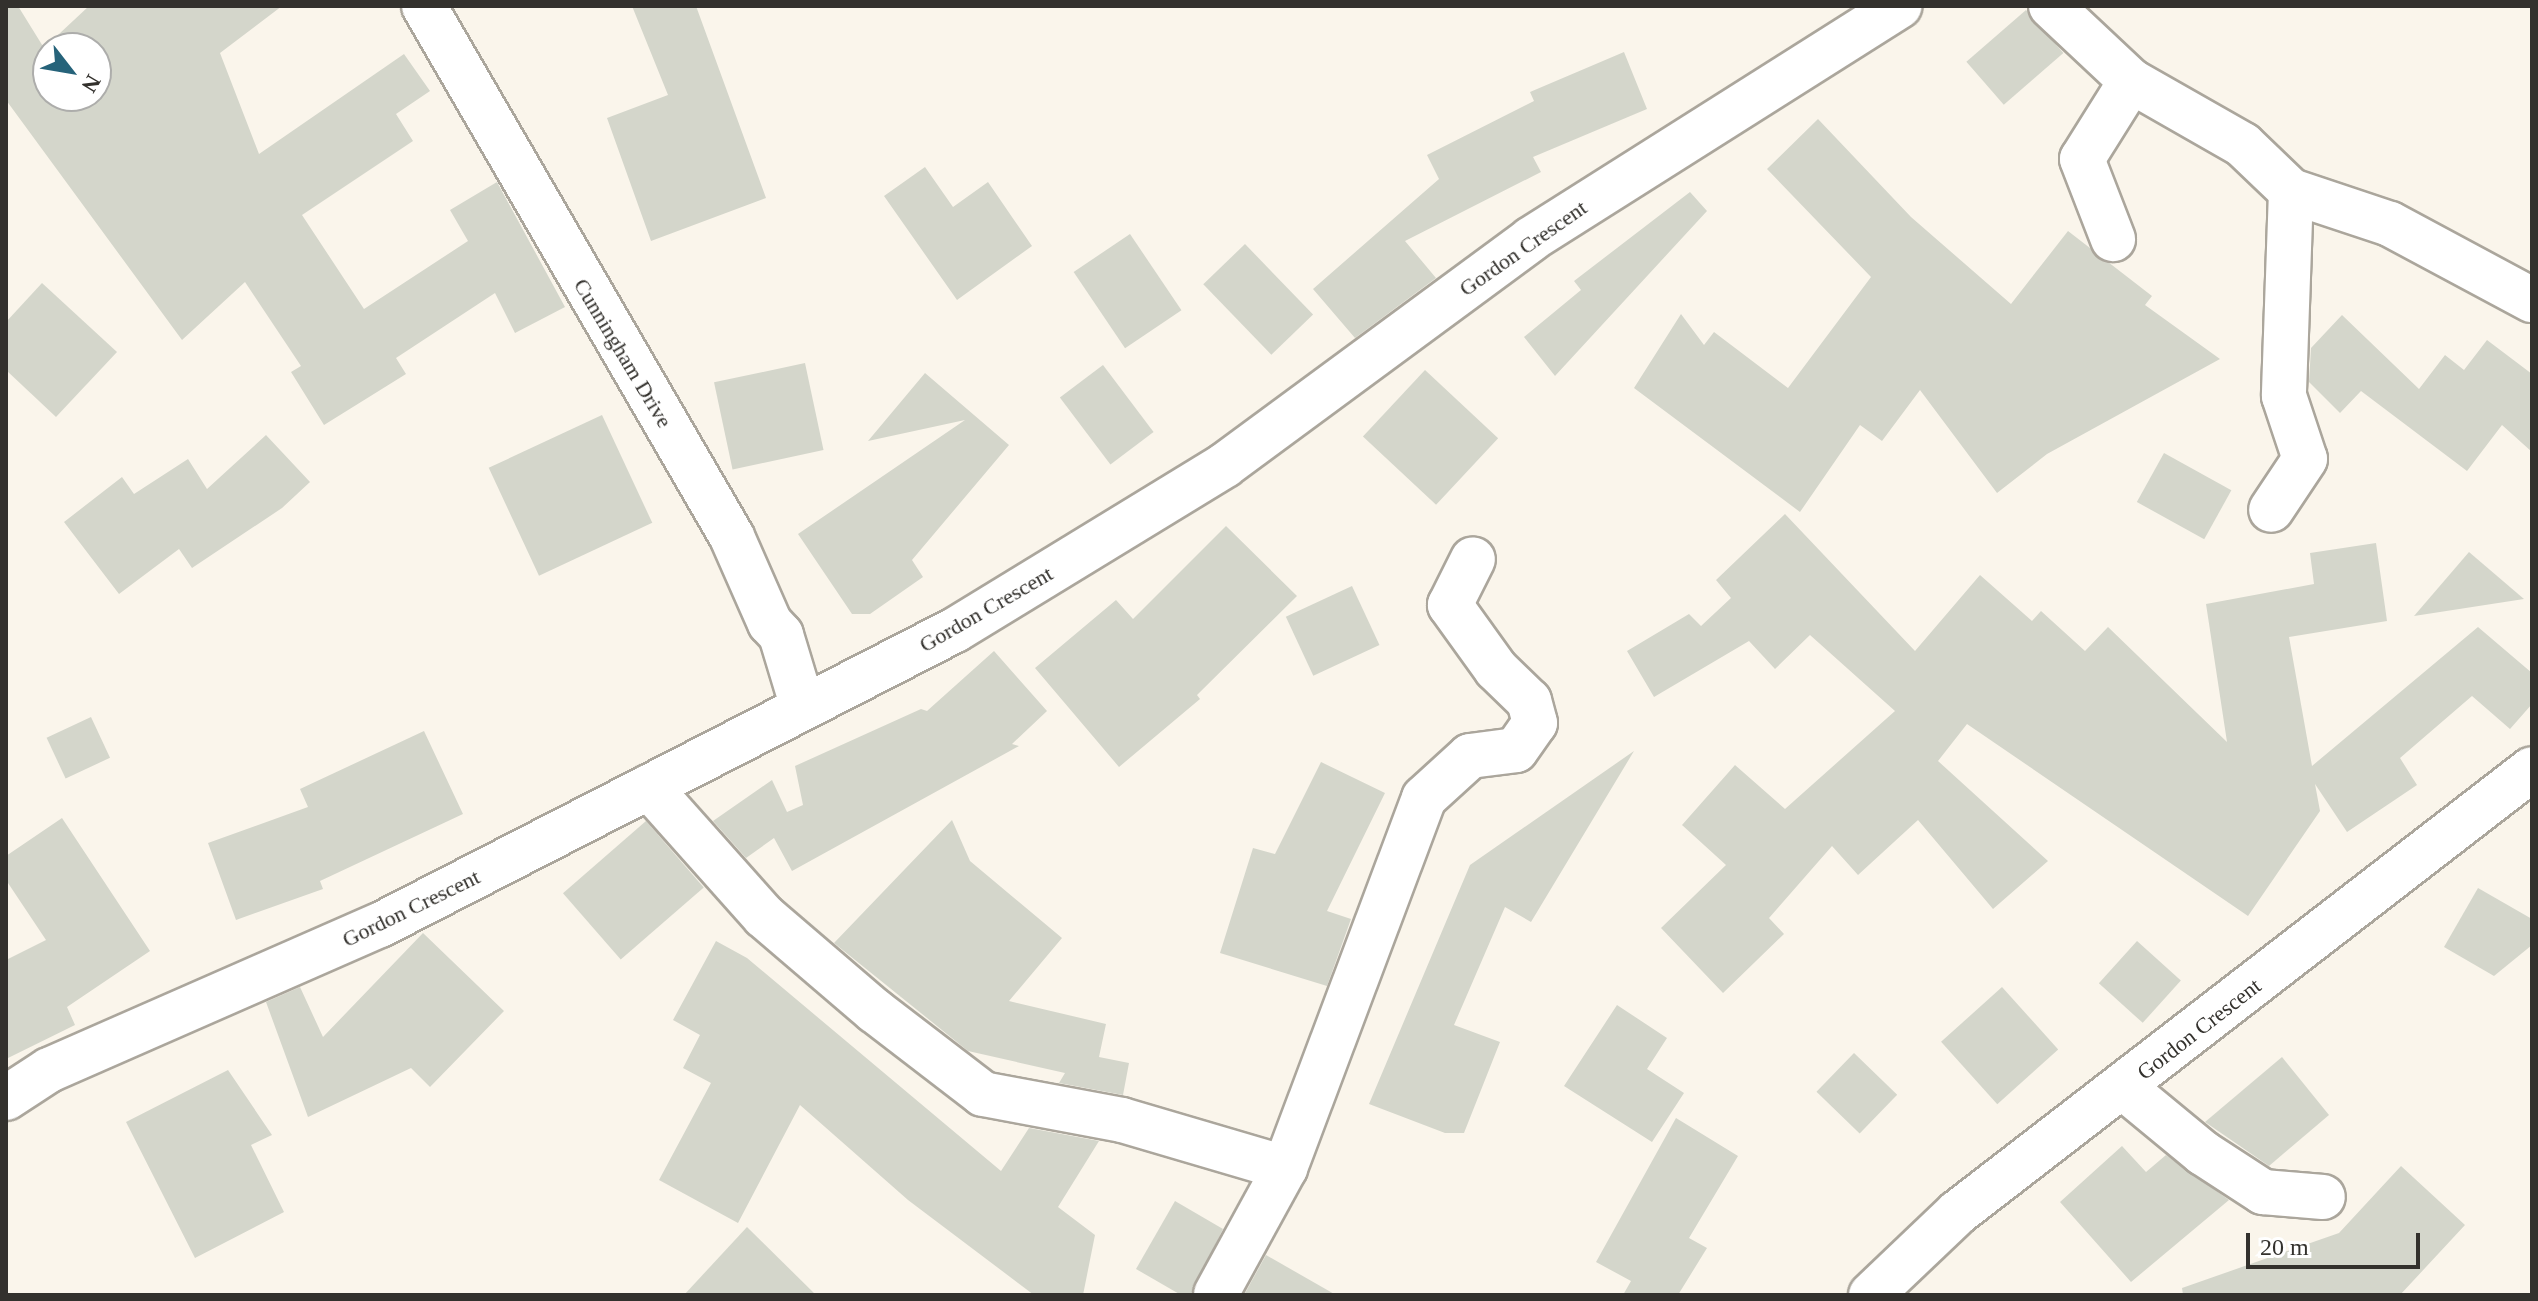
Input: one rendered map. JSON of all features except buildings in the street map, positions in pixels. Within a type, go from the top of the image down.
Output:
[{"type":"street","name":"Cunningham Drive","points":[[424,6],[732,537],[770,623],[781,635],[803,708]]},
{"type":"street","name":"Gordon Crescent","points":[[6,1098],[49,1070],[380,925],[955,630],[1225,465],[1531,239],[1900,6]]},
{"type":"street","points":[[2051,6],[2131,81],[2243,145],[2291,191],[2390,224],[2532,300]]},
{"type":"street","points":[[2113,239],[2082,159],[2131,81]]},
{"type":"street","points":[[2271,510],[2305,459],[2284,396],[2291,191]]},
{"type":"street","points":[[1216,1294],[1285,1168],[1424,798],[1470,756],[1516,750],[1535,723],[1529,701],[1496,669],[1450,605],[1473,559]]},
{"type":"street","name":"Gordon Crescent","points":[[1871,1295],[1957,1213],[2532,769]]},
{"type":"street","points":[[649,787],[764,916],[875,1011],[983,1094],[1122,1120],[1285,1168]]},
{"type":"street","points":[[2123,1087],[2203,1153],[2263,1192],[2323,1197]]}]
